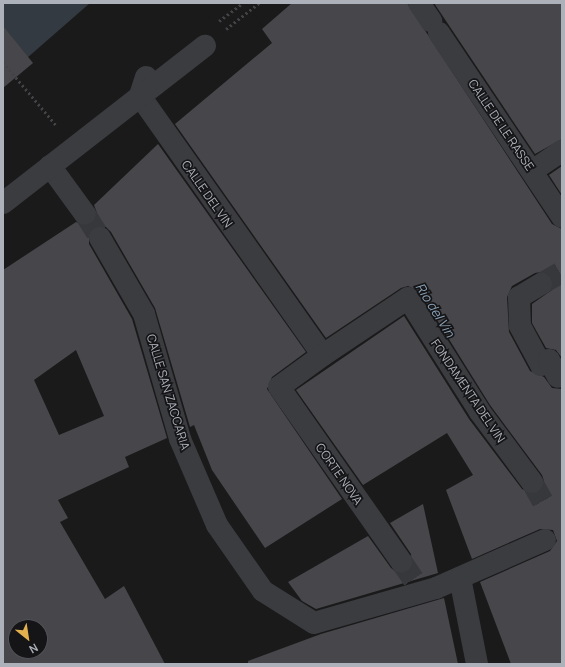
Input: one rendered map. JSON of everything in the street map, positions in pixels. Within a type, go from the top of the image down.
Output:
[{"type":"street","name":"CALLE DE LE RASSE","points":[[419,3],[562,217]]},
{"type":"street","points":[[3,203],[74,147],[143,86],[205,46]]},
{"type":"street","name":"CALLE DEL VIN","points":[[143,86],[275,291],[323,355]]},
{"type":"street","points":[[532,171],[562,150]]},
{"type":"street","points":[[50,166],[85,214]]},
{"type":"street","name":"CALLE SAN ZACCARIA","points":[[100,238],[144,314],[180,439],[217,525],[262,591],[314,623],[460,578],[545,540]]},
{"type":"street","points":[[541,284],[519,297],[520,326],[540,365],[549,360],[558,377]]},
{"type":"street","name":"FONDAMENTA DEL VIN","points":[[323,355],[408,298],[480,412],[532,482]]},
{"type":"street","name":"CORTE NOVA","points":[[323,355],[279,387],[400,560]]},
{"type":"street","points":[[460,578],[477,664]]},
{"type":"path","points":[[226,29],[259,3]]},
{"type":"path","points":[[3,62],[74,147]]},
{"type":"shaded area","points":[[3,3],[90,3],[3,79]]},
{"type":"pier","points":[[222,3],[246,3],[263,27],[235,48],[206,15]]},
{"type":"building","points":[[292,3],[407,3],[552,224],[562,229],[562,358],[556,350],[546,348],[532,323],[532,304],[552,290],[552,277],[541,272],[535,273],[512,286],[507,297],[509,332],[530,371],[544,377],[552,388],[562,389],[562,664],[511,664],[480,582],[550,551],[557,541],[553,530],[540,529],[472,559],[446,490],[473,475],[447,433],[363,485],[296,390],[404,316],[469,419],[522,489],[533,494],[540,492],[544,481],[542,475],[490,405],[419,291],[408,286],[401,288],[326,338],[175,124],[272,43],[262,29]]},
{"type":"building","points":[[434,3],[562,3],[562,139],[535,154]]},
{"type":"building","points":[[3,26],[33,63],[3,88]]},
{"type":"building","points":[[158,144],[306,352],[272,377],[267,389],[342,499],[265,548],[212,470],[194,425],[190,427],[155,308],[111,232],[106,227],[94,227],[89,232],[89,244],[132,319],[167,438],[125,457],[129,467],[58,500],[68,518],[60,522],[105,599],[124,586],[165,664],[3,664],[3,270],[76,222],[86,226],[93,224],[97,213],[94,205]],"holes":[[[76,350],[104,416],[59,435],[34,380]]]},
{"type":"building","points":[[562,166],[562,195],[549,175]]},
{"type":"building","points":[[423,504],[438,573],[316,609],[302,601],[288,582],[368,536],[391,568],[396,572],[408,571],[412,566],[411,554],[390,523]]},
{"type":"building","points":[[444,598],[458,664],[248,664],[248,661],[321,634]]},
{"type":"tunnel","points":[[85,214],[100,238]]},
{"type":"tunnel","points":[[541,284],[562,272]]},
{"type":"tunnel","points":[[532,482],[546,507]]},
{"type":"tunnel","points":[[401,561],[416,583]]},
{"type":"water label","name":"Rio del Vin","points":[[435,310]]}]
